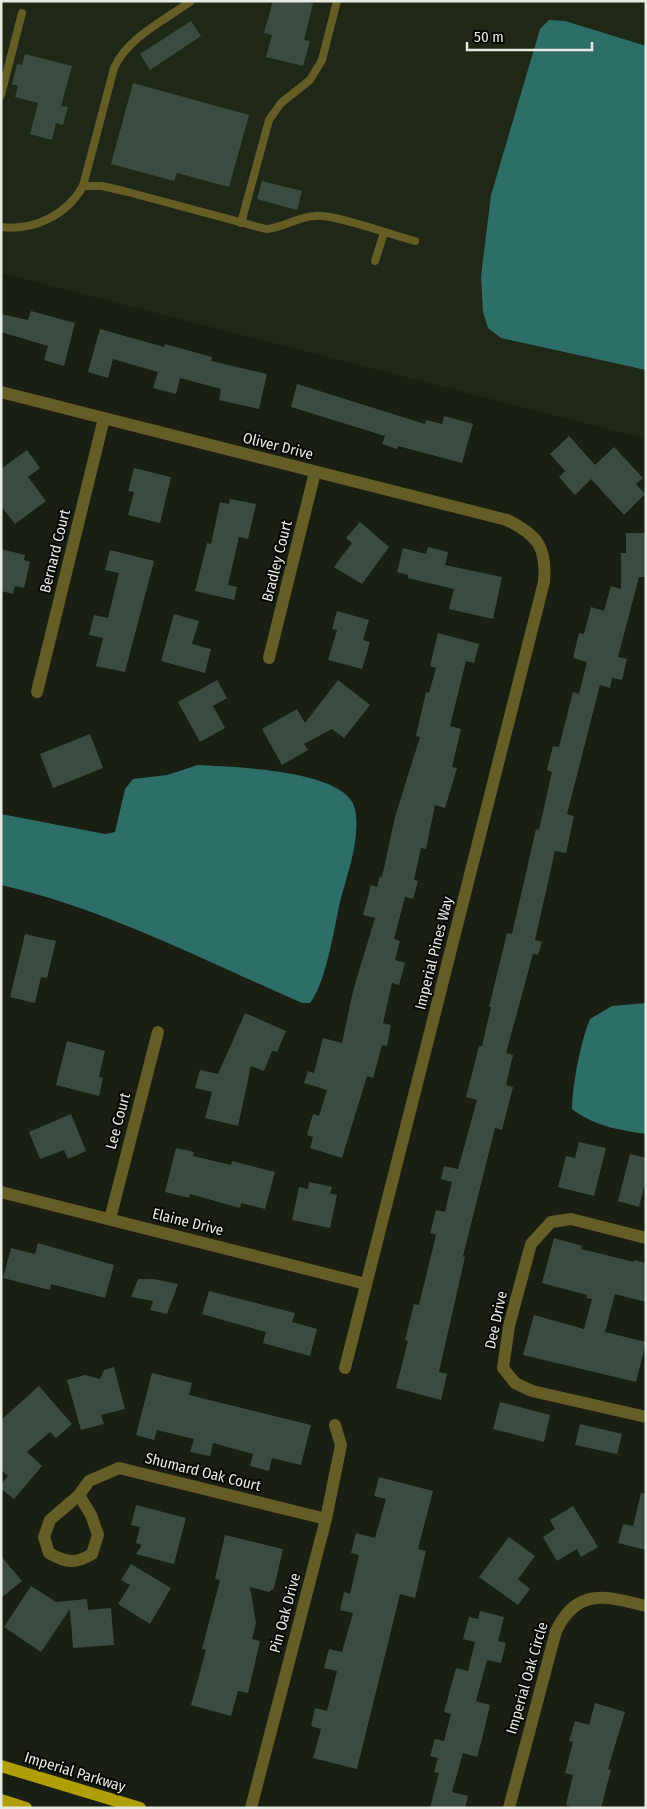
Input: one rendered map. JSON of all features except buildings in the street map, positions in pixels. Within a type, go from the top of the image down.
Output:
[{"type":"main road","name":"Imperial Parkway","points":[[1,1766],[140,1808]]},
{"type":"main road","points":[[1,1800],[26,1808]]},
{"type":"street","name":"Oliver Drive","points":[[1,392],[507,520],[525,529],[540,544]]},
{"type":"street","name":"Bernard Court","points":[[37,692],[104,418]]},
{"type":"street","name":"Bradley Court","points":[[269,658],[315,472]]},
{"type":"street","name":"Imperial Pines Way","points":[[345,1368],[544,582],[546,563],[540,544]]},
{"type":"street","name":"Lee Court","points":[[110,1219],[158,1032]]},
{"type":"street","name":"Elaine Drive","points":[[1,1192],[366,1284]]},
{"type":"street","name":"Dee Drive","points":[[646,1238],[571,1219],[551,1222],[531,1244],[509,1326],[502,1368],[515,1383],[532,1391],[646,1417]]},
{"type":"street","name":"Pin Oak Drive","points":[[251,1808],[326,1519],[341,1445],[335,1425]]},
{"type":"street","name":"Shumard Oak Court","points":[[79,1495],[91,1516],[98,1535],[92,1554],[79,1562],[63,1562],[49,1554],[44,1537],[50,1520],[79,1495],[89,1481],[119,1468],[326,1519]]},
{"type":"street","name":"Imperial Oak Circle","points":[[509,1808],[556,1631],[564,1615],[577,1603],[594,1598],[614,1598],[646,1606]]},
{"type":"lane","points":[[1,227],[33,226],[50,218],[78,196],[83,186],[114,68],[120,56],[129,44],[191,1]]},
{"type":"lane","points":[[241,223],[270,120],[281,103],[310,80],[322,60],[337,1]]},
{"type":"lane","points":[[1,96],[22,13]]},
{"type":"lane","points":[[83,186],[102,186],[124,191],[266,229],[280,228],[305,217],[320,216],[414,241]]},
{"type":"lane","points":[[375,261],[384,233]]},
{"type":"shaded area","points":[[1,1],[646,1],[646,439],[1,273]]},
{"type":"water","points":[[549,20],[565,21],[646,46],[646,370],[501,338],[488,328],[483,312],[481,277],[491,195],[540,29]]},
{"type":"water","points":[[198,765],[260,769],[310,778],[332,786],[347,796],[355,809],[355,844],[325,969],[321,983],[310,1003],[302,1003],[191,953],[116,922],[40,895],[1,885],[1,814],[105,834],[115,832],[125,789],[133,779],[167,775]]},
{"type":"water","points":[[646,1003],[646,1134],[617,1129],[589,1120],[572,1109],[578,1063],[590,1019],[612,1006]]}]
